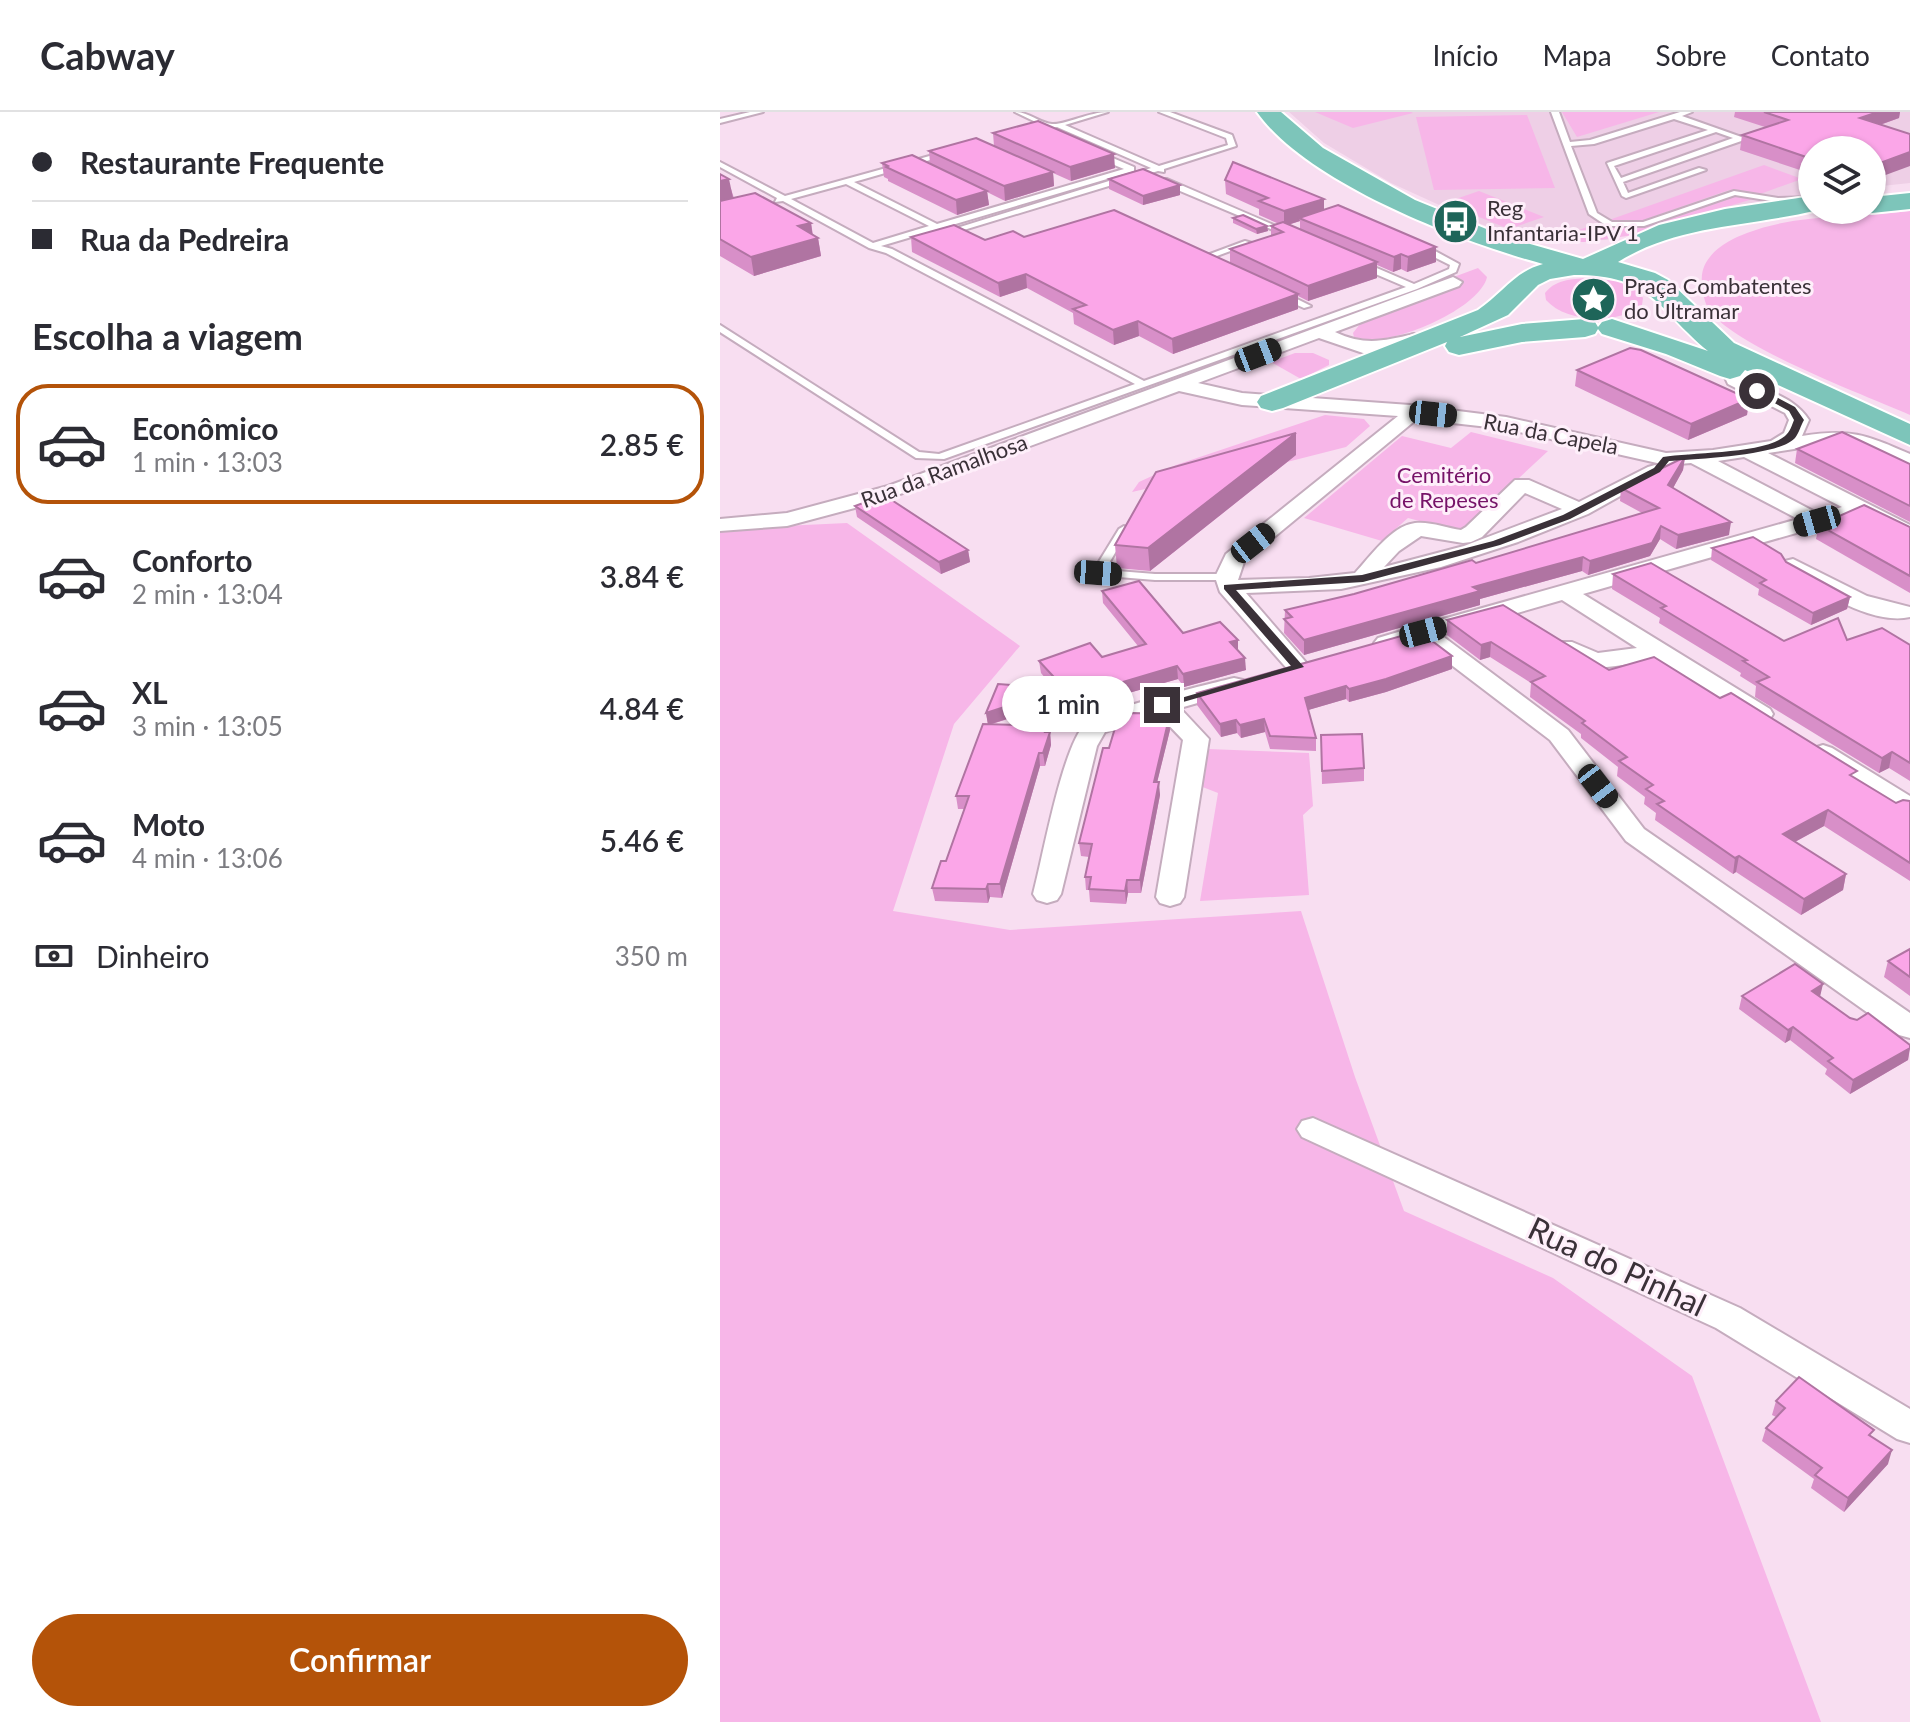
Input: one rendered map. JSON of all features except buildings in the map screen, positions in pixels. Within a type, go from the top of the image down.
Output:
[{"type":"main road","points":[[1245,112],[1305,166],[1404,218],[1482,253],[1508,271],[1518,290],[1518,303],[1528,312],[1563,325],[1598,328],[1676,348],[1910,454]]},
{"type":"main road","points":[[1268,112],[1296,139],[1324,159],[1394,197],[1483,237],[1585,268],[1627,272],[1666,286],[1724,349],[1910,436]]},
{"type":"main road","points":[[1886,196],[1910,193]]},
{"type":"main road","points":[[1886,204],[1910,201]]},
{"type":"main road","points":[[1351,378],[1386,357],[1488,316],[1542,273],[1585,268],[1633,245],[1724,217],[1798,204]]},
{"type":"main road","points":[[1688,252],[1708,240],[1748,224],[1798,216]]},
{"type":"main road","points":[[1483,237],[1551,249],[1633,245]]},
{"type":"main road","points":[[1290,403],[1351,378],[1465,344],[1522,333],[1598,328],[1654,317],[1665,308],[1666,286]]},
{"type":"street","name":"Rua da Ramalhosa","points":[[720,525],[804,515],[849,505],[1453,282]]},
{"type":"street","points":[[1320,332],[1350,347],[1370,351],[1454,330]]},
{"type":"street","points":[[1284,345],[1339,354],[1351,378],[1354,396],[1376,408]]},
{"type":"street","points":[[1290,403],[1376,368],[1386,357]]},
{"type":"street","points":[[1731,371],[1735,380],[1792,409],[1799,420],[1797,429],[1779,444]]},
{"type":"street","name":"Rua da Capela","points":[[1162,387],[1203,399],[1376,408],[1506,423],[1666,459],[1748,451],[1815,438],[1853,438],[1910,462]]},
{"type":"street","points":[[1227,582],[1234,559],[1384,439],[1408,418],[1410,411]]},
{"type":"street","points":[[1748,451],[1910,533]]},
{"type":"street","points":[[1696,458],[1817,521]]},
{"type":"street","points":[[1227,582],[1363,578],[1496,543],[1581,510],[1657,470],[1666,459]]},
{"type":"street","points":[[1363,578],[1391,546],[1417,529],[1463,537],[1474,532],[1522,484],[1581,510]]},
{"type":"street","points":[[1368,648],[1862,508]]},
{"type":"street","points":[[1793,566],[1865,604],[1883,611],[1906,612]]},
{"type":"street","points":[[1227,582],[1298,667]]},
{"type":"street","points":[[1564,592],[1777,724]]},
{"type":"street","points":[[1507,609],[1574,654],[1595,662],[1633,657],[1657,649]]},
{"type":"street","points":[[1889,636],[1882,627],[1888,618],[1906,612]]},
{"type":"street","points":[[1423,632],[1559,735],[1635,835],[1910,1028]]},
{"type":"street","points":[[1047,894],[1084,746],[1096,727],[1326,659]]},
{"type":"street","points":[[1162,705],[1181,720],[1196,739],[1170,897]]},
{"type":"street","points":[[1803,741],[1910,807]]},
{"type":"street","name":"Rua do Pinhal","points":[[1313,1129],[1728,1318],[1906,1421]]},
{"type":"lane","points":[[720,121],[759,112]]},
{"type":"lane","points":[[1019,112],[1161,170]]},
{"type":"lane","points":[[1023,133],[1053,128],[1104,112]]},
{"type":"lane","points":[[889,251],[1232,146],[1229,137],[1163,112]]},
{"type":"lane","points":[[1555,112],[1593,214],[1610,224],[1637,226],[1726,195],[1750,194],[1798,201]]},
{"type":"lane","points":[[1567,144],[1591,142],[1688,112]]},
{"type":"lane","points":[[1619,181],[1744,139],[1674,116]]},
{"type":"lane","points":[[1702,170],[1626,196],[1610,165],[1715,130]]},
{"type":"lane","points":[[872,246],[1131,169],[1091,152]]},
{"type":"lane","points":[[759,195],[783,198],[952,153]]},
{"type":"lane","points":[[914,163],[927,169]]},
{"type":"lane","points":[[720,164],[771,197]]},
{"type":"lane","points":[[1148,174],[1299,238]]},
{"type":"lane","points":[[847,181],[937,227]]},
{"type":"lane","points":[[1057,181],[1070,187]]},
{"type":"lane","points":[[1724,217],[1761,202],[1750,194]]},
{"type":"lane","points":[[783,198],[872,246],[889,251],[1162,387]]},
{"type":"lane","points":[[992,200],[1005,207]]},
{"type":"lane","points":[[1271,236],[1298,227]]},
{"type":"lane","points":[[1203,258],[1257,241]]},
{"type":"lane","points":[[720,328],[909,451],[926,457],[953,455],[1162,387],[1447,275],[1453,270],[1455,264],[1408,242]]},
{"type":"lane","points":[[1190,252],[1216,264]]},
{"type":"lane","points":[[1356,263],[1414,287]]},
{"type":"lane","points":[[1268,288],[1307,306]]},
{"type":"lane","points":[[1129,521],[1098,573],[1227,582]]},
{"type":"shaded area","points":[[1289,112],[1910,112],[1910,183],[1886,186],[1886,136],[1798,136],[1798,197],[1732,206],[1606,240],[1542,241],[1483,225],[1391,183],[1324,143]]},
{"type":"green space","points":[[1315,112],[1411,112],[1413,113],[1353,128]]},
{"type":"green space","points":[[1562,112],[1659,112],[1577,137]]},
{"type":"green space","points":[[1527,115],[1555,188],[1434,190],[1416,117]]},
{"type":"green space","points":[[1764,165],[1798,178],[1798,180],[1760,194],[1729,190],[1641,221],[1609,220]]},
{"type":"green space","points":[[1479,191],[1544,217],[1509,229],[1444,203]]},
{"type":"green space","points":[[1735,195],[1753,199],[1627,236],[1584,242],[1547,242],[1595,224],[1634,229],[1648,226]]},
{"type":"green space","points":[[1910,211],[1910,415],[1773,355],[1724,325],[1706,305],[1702,283],[1705,265],[1722,245],[1739,236],[1798,221],[1798,224],[1886,224],[1886,213]]},
{"type":"green space","points":[[1478,268],[1487,277],[1480,290],[1449,314],[1407,333],[1368,340],[1354,337],[1353,333],[1360,324],[1459,287],[1460,283],[1451,278]]},
{"type":"green space","points":[[1587,278],[1618,281],[1639,292],[1643,298],[1642,305],[1620,316],[1593,319],[1566,313],[1546,300],[1545,293],[1554,285]]},
{"type":"green space","points":[[1295,353],[1313,353],[1329,360],[1329,365],[1301,379],[1271,362]]},
{"type":"green space","points":[[1325,415],[1364,419],[1370,426],[1346,447],[1287,462],[1296,455],[1132,492],[1139,482],[1176,465]]},
{"type":"green space","name":"Cemitério de Repeses","points":[[1471,432],[1548,451],[1461,532],[1408,518],[1382,541],[1304,518],[1402,436],[1451,448]]},
{"type":"green space","points":[[847,523],[1020,646],[954,724],[893,911],[1010,930],[1301,911],[1355,1077],[1404,1211],[1553,1278],[1692,1376],[1821,1722],[720,1722],[720,529]]},
{"type":"green space","points":[[1208,749],[1309,753],[1313,806],[1303,815],[1309,895],[1200,901],[1218,793],[1200,786]]},
{"type":"place","name":"Reg Infantaria-IPV 1","points":[[1456,221]]},
{"type":"place","name":"Praça Combatentes do Ultramar","points":[[1593,299]]},
{"type":"route","points":[[1162,705],[1298,667],[1228,587],[1363,578],[1496,543],[1567,517],[1657,470],[1666,459],[1696,458],[1779,444],[1792,436],[1799,420],[1792,409],[1757,391]]}]
